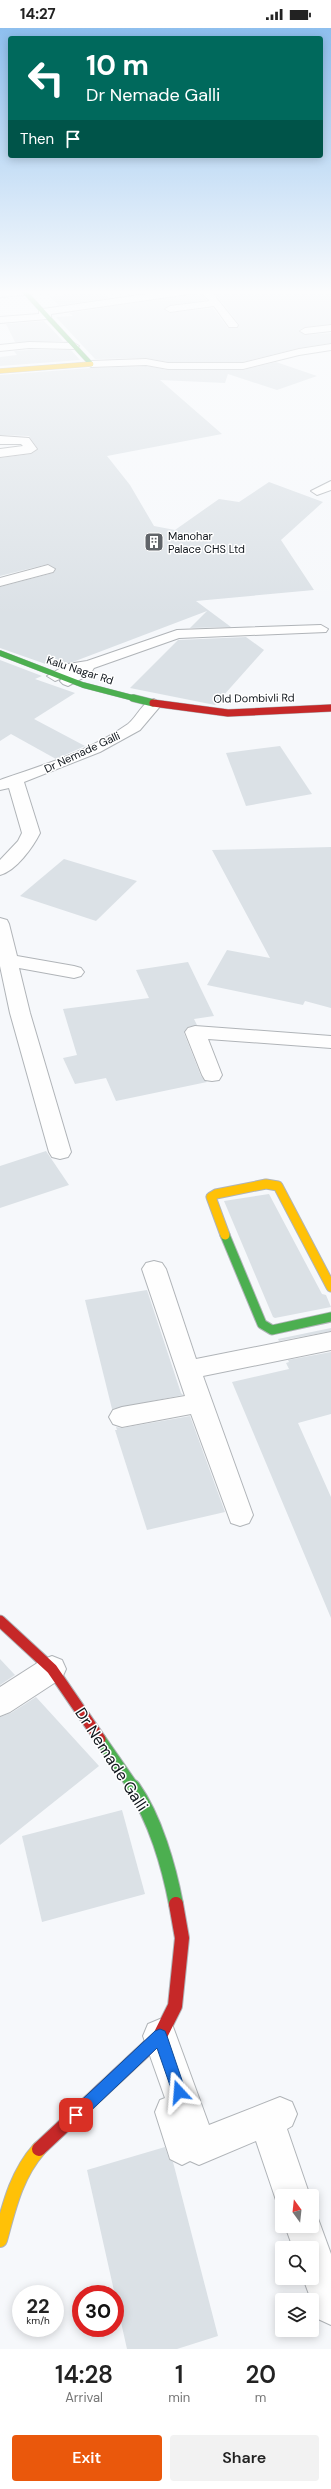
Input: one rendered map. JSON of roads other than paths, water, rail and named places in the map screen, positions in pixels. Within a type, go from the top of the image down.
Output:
[{"type":"street","points":[[0,440],[25,440],[31,450],[0,453]]},
{"type":"street","points":[[317,491],[331,485]]},
{"type":"street","points":[[0,582],[48,569]]},
{"type":"street","points":[[62,678],[85,671],[88,665],[177,634],[321,628]]},
{"type":"street","name":"Kalu Nagar Rd","points":[[0,653],[62,678],[154,704]]},
{"type":"street","name":"Old Dombivli Rd","points":[[154,704],[180,709],[230,713],[331,708]]},
{"type":"street","name":"Dr Nemade Galli","points":[[8,783],[94,748],[134,727],[154,704]]},
{"type":"street","points":[[0,870],[26,843],[31,832],[8,783]]},
{"type":"street","points":[[0,924],[20,1013],[60,1152]]},
{"type":"street","points":[[8,960],[74,972]]},
{"type":"street","points":[[212,1075],[195,1032],[331,1042]]},
{"type":"street","points":[[331,1288],[278,1186],[266,1184],[216,1194],[211,1197],[211,1201],[262,1324],[276,1340],[331,1341]]},
{"type":"street","points":[[154,1270],[240,1515]]},
{"type":"street","points":[[188,1370],[276,1340],[331,1317]]},
{"type":"street","points":[[122,1417],[200,1403]]},
{"type":"street","name":"Dr Nemade Galli","points":[[0,1621],[52,1669],[142,1801],[171,1878],[182,1938],[175,2006],[156,2041],[32,2154],[17,2182],[0,2240]]},
{"type":"street","points":[[0,1703],[52,1669]]},
{"type":"street","points":[[156,2041],[199,2147],[273,2117],[290,2189]]},
{"type":"street","points":[[156,2041],[182,2147]]},
{"type":"street","points":[[319,2272],[331,2306]]},
{"type":"place","name":"Manohar Palace CHS Ltd","points":[[154,542]]}]
